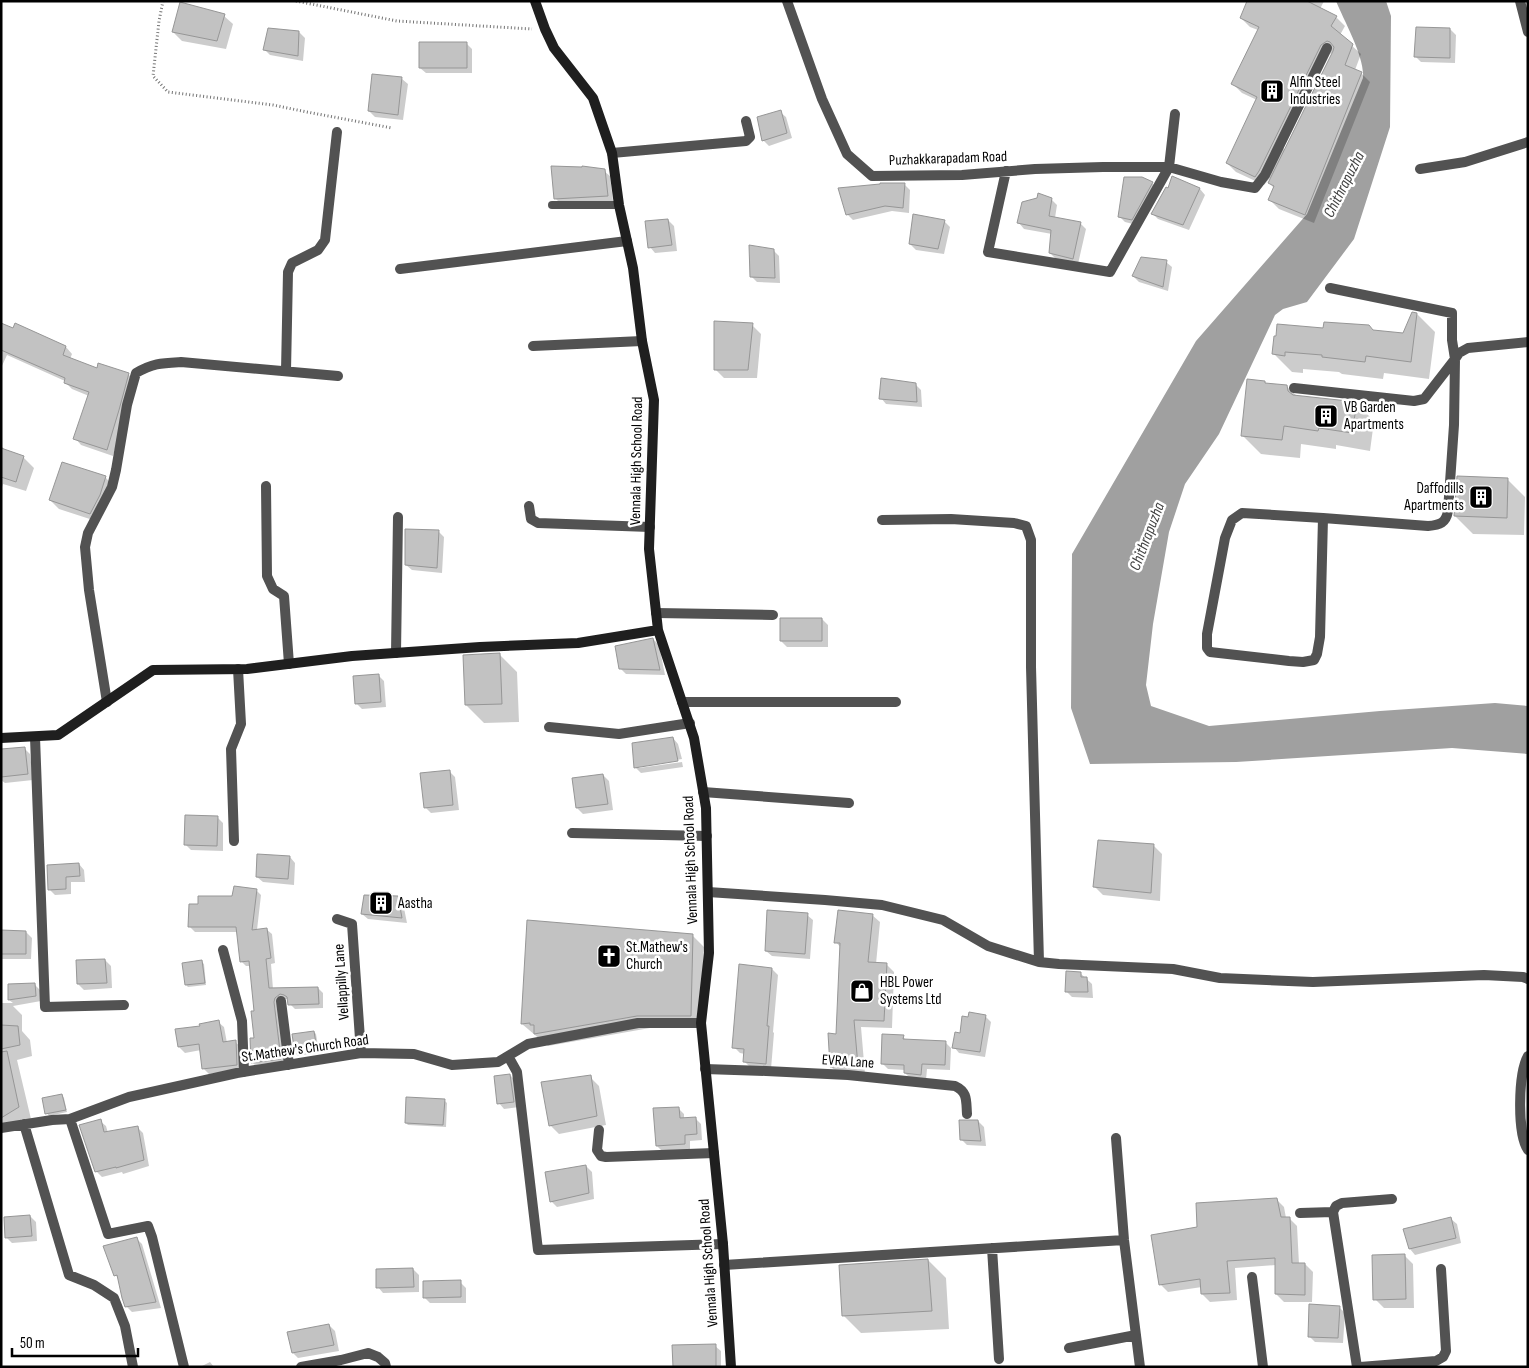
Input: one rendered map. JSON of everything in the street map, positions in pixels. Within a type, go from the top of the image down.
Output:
[{"type":"main road","name":"Vennala High School Road","points":[[535,1],[554,48],[593,98],[612,153],[618,205],[633,268],[642,340],[654,400],[649,549],[658,630],[694,738],[706,808],[709,953],[701,1023],[724,1265],[731,1367]]},
{"type":"main road","points":[[1,738],[58,735],[153,670],[238,669],[352,656],[480,647],[578,644],[658,630]]},
{"type":"street","name":"Puzhakkarapadam Road","points":[[787,1],[822,99],[847,154],[872,176],[962,175],[1006,171],[1103,167],[1169,167],[1221,182],[1255,188],[1265,175],[1327,48]]},
{"type":"street","points":[[1520,1],[1528,32]]},
{"type":"street","points":[[1006,171],[988,252],[1110,272],[1169,167],[1175,114]]},
{"type":"street","points":[[612,153],[746,141],[750,137],[746,121]]},
{"type":"street","points":[[286,371],[288,272],[292,262],[318,250],[325,240],[337,132]]},
{"type":"street","points":[[1420,169],[1465,162],[1528,142]]},
{"type":"street","points":[[400,269],[627,241]]},
{"type":"street","points":[[1323,518],[1320,637],[1314,660],[1289,662],[1210,652],[1207,648],[1207,634],[1225,538],[1232,520],[1242,513],[1323,518],[1428,526],[1438,525],[1445,521],[1448,511],[1454,425],[1455,359],[1452,340],[1452,313],[1330,288]]},
{"type":"street","points":[[533,346],[642,340]]},
{"type":"street","points":[[1294,388],[1414,401],[1424,399],[1463,350],[1478,346],[1528,342]]},
{"type":"street","points":[[107,702],[89,590],[85,547],[91,526],[112,487],[127,405],[136,373],[145,367],[157,363],[181,362],[338,376]]},
{"type":"street","points":[[266,486],[267,576],[273,589],[284,596],[289,664]]},
{"type":"street","points":[[528,506],[531,519],[538,523],[650,527]]},
{"type":"street","points":[[396,653],[398,517]]},
{"type":"street","points":[[882,520],[950,519],[1014,523],[1026,526],[1031,540],[1031,667],[1039,962]]},
{"type":"street","points":[[656,613],[773,615]]},
{"type":"street","points":[[234,841],[231,749],[241,724],[238,669]]},
{"type":"street","points":[[682,702],[896,702]]},
{"type":"street","points":[[549,727],[619,734],[690,724]]},
{"type":"street","points":[[35,737],[45,1007],[124,1005]]},
{"type":"street","points":[[703,792],[849,803]]},
{"type":"street","points":[[572,833],[707,836]]},
{"type":"street","points":[[708,892],[882,905],[943,920],[988,946],[1039,962],[1173,969],[1220,978],[1313,982],[1484,975],[1523,977],[1528,979]]},
{"type":"street","name":"Vellappilly Lane","points":[[337,919],[352,924],[361,1053]]},
{"type":"street","points":[[223,950],[242,1021],[244,1072]]},
{"type":"street","points":[[281,1000],[289,1065]]},
{"type":"street","name":"St.Mathew's Church Road","points":[[1,1128],[70,1119],[129,1097],[244,1072],[361,1053],[414,1054],[452,1065],[498,1062],[528,1044],[638,1024],[701,1023]]},
{"type":"street","points":[[508,1056],[517,1072],[538,1250],[722,1244]]},
{"type":"street","points":[[1528,1056],[1520,1088],[1522,1137],[1528,1150]]},
{"type":"street","name":"EVRA Lane","points":[[705,1069],[766,1070],[848,1075],[955,1086],[962,1089],[966,1095],[967,1114]]},
{"type":"street","points":[[70,1119],[108,1234],[148,1226],[184,1367]]},
{"type":"street","points":[[24,1124],[69,1275],[94,1285],[114,1298],[125,1326],[133,1367]]},
{"type":"street","points":[[598,1130],[597,1150],[601,1156],[606,1157],[714,1153]]},
{"type":"street","points":[[1116,1138],[1124,1240],[1140,1367]]},
{"type":"street","points":[[1392,1199],[1342,1203],[1336,1206],[1333,1212],[1358,1367],[1436,1361],[1443,1357],[1446,1351],[1441,1269]]},
{"type":"street","points":[[1300,1213],[1333,1212]]},
{"type":"street","points":[[724,1265],[1124,1240]]},
{"type":"street","points":[[992,1248],[999,1359]]},
{"type":"street","points":[[1252,1277],[1263,1367]]},
{"type":"street","points":[[1070,1348],[1136,1336]]},
{"type":"street","points":[[301,1367],[342,1360],[368,1353],[378,1357],[385,1363],[386,1367]]},
{"type":"lane","points":[[552,205],[618,205]]},
{"type":"path","points":[[163,1],[153,76],[168,92],[273,105],[392,128]]},
{"type":"path","points":[[296,1],[397,21],[545,29]]},
{"type":"water","name":"Chithrapuzha","points":[[1336,1],[1386,1],[1391,16],[1390,127],[1354,239],[1307,302],[1283,309],[1275,315],[1219,434],[1185,484],[1169,532],[1153,624],[1146,685],[1151,706],[1209,726],[1495,703],[1528,706],[1528,754],[1452,748],[1236,762],[1090,764],[1071,708],[1072,554],[1196,341],[1307,214],[1363,78],[1361,60]]},
{"type":"building","points":[[1247,1],[1307,1],[1337,16],[1331,26],[1353,44],[1345,65],[1362,72],[1305,215],[1268,200],[1274,186],[1268,183],[1334,47],[1327,41],[1321,45],[1255,177],[1226,163],[1257,97],[1231,84],[1259,27],[1240,18]]},
{"type":"building","points":[[180,2],[225,14],[217,41],[172,32]]},
{"type":"building","points":[[1416,27],[1450,28],[1450,58],[1414,57]]},
{"type":"building","points":[[268,28],[299,31],[298,56],[263,50]]},
{"type":"building","points":[[419,42],[467,42],[467,68],[419,68]]},
{"type":"building","points":[[372,74],[402,77],[398,115],[368,111]]},
{"type":"building","points":[[781,110],[787,133],[762,141],[757,117]]},
{"type":"building","points":[[551,166],[582,166],[605,169],[608,196],[554,199]]},
{"type":"building","points":[[1172,176],[1200,188],[1183,225],[1151,214],[1166,187],[1168,188]]},
{"type":"building","points":[[1124,177],[1142,177],[1153,182],[1132,220],[1118,217]]},
{"type":"building","points":[[880,183],[905,183],[903,208],[885,206],[846,215],[838,188]]},
{"type":"building","points":[[1038,193],[1052,198],[1049,216],[1081,222],[1073,259],[1049,253],[1051,230],[1017,223],[1022,202],[1037,198]]},
{"type":"building","points":[[913,214],[945,220],[938,249],[909,244]]},
{"type":"building","points":[[668,219],[672,245],[648,248],[645,221]]},
{"type":"building","points":[[749,245],[774,249],[775,278],[750,277]]},
{"type":"building","points":[[1141,257],[1167,260],[1163,287],[1132,276]]},
{"type":"building","points":[[1412,312],[1417,313],[1411,362],[1366,356],[1365,362],[1322,357],[1322,355],[1285,352],[1285,356],[1272,354],[1277,324],[1323,328],[1324,322],[1369,325],[1373,330],[1403,333]]},
{"type":"building","points":[[714,321],[753,323],[748,370],[714,370]]},
{"type":"building","points":[[1,323],[13,328],[15,323],[66,346],[63,355],[97,368],[98,363],[129,373],[107,450],[73,439],[89,392],[64,383],[65,378],[1,350]]},
{"type":"building","points":[[881,378],[916,383],[917,402],[879,399]]},
{"type":"building","points":[[1247,379],[1287,385],[1288,391],[1293,395],[1357,402],[1352,433],[1319,428],[1318,431],[1284,426],[1282,440],[1241,436]]},
{"type":"building","points":[[1,448],[24,456],[16,482],[1,477]]},
{"type":"building","points":[[62,462],[106,476],[100,495],[90,514],[49,500]]},
{"type":"building","name":"Daffodills Apartments","points":[[1457,476],[1508,478],[1507,518],[1454,516]]},
{"type":"building","points":[[405,529],[439,530],[437,568],[405,565]]},
{"type":"building","points":[[780,618],[822,618],[822,641],[780,641]]},
{"type":"building","points":[[653,638],[660,670],[619,669],[615,646]]},
{"type":"building","points":[[500,653],[502,704],[465,705],[463,655]]},
{"type":"building","points":[[379,674],[381,702],[355,704],[353,676]]},
{"type":"building","points":[[673,737],[678,761],[634,768],[632,743]]},
{"type":"building","points":[[25,747],[28,774],[1,777],[1,749]]},
{"type":"building","points":[[450,770],[453,805],[424,808],[420,773]]},
{"type":"building","points":[[603,774],[608,804],[576,808],[572,778]]},
{"type":"building","points":[[185,815],[218,816],[217,846],[184,845]]},
{"type":"building","points":[[1098,840],[1154,844],[1151,893],[1093,887]]},
{"type":"building","points":[[257,854],[290,856],[288,879],[256,877]]},
{"type":"building","points":[[79,863],[80,876],[66,877],[66,889],[48,890],[47,865]]},
{"type":"building","points":[[234,886],[257,889],[252,930],[267,928],[271,958],[266,959],[269,988],[318,987],[319,1004],[288,1005],[287,997],[284,995],[280,994],[275,998],[281,1059],[251,1063],[250,1038],[254,1038],[251,1011],[254,1011],[249,961],[240,962],[236,927],[188,927],[189,904],[198,904],[198,896],[232,896]]},
{"type":"building","name":"Aastha","points":[[364,895],[398,896],[402,918],[361,914]]},
{"type":"building","points":[[767,910],[808,913],[805,954],[765,951]]},
{"type":"building","points":[[838,910],[873,914],[868,962],[887,963],[884,1021],[854,1020],[858,1066],[830,1067],[828,1033],[836,1034],[840,943],[834,943]]},
{"type":"building","name":"St.Mathew's Church","points":[[527,920],[693,934],[691,1016],[637,1016],[534,1034],[534,1025],[530,1025],[530,1023],[521,1024]]},
{"type":"building","points":[[1,930],[26,931],[26,954],[1,954]]},
{"type":"building","points":[[105,959],[107,983],[77,984],[76,960]]},
{"type":"building","points":[[202,960],[205,983],[185,985],[182,963]]},
{"type":"building","points":[[739,964],[772,968],[766,1064],[743,1062],[744,1049],[732,1048]]},
{"type":"building","points":[[1066,971],[1081,972],[1081,977],[1087,977],[1088,992],[1065,992]]},
{"type":"building","points":[[35,983],[36,996],[8,1000],[8,984]]},
{"type":"building","points":[[969,1012],[986,1015],[980,1052],[952,1048],[955,1032],[960,1033],[962,1016],[968,1017]]},
{"type":"building","points":[[219,1020],[223,1042],[236,1040],[237,1065],[202,1069],[199,1044],[178,1047],[175,1029],[200,1026],[199,1024]]},
{"type":"building","points":[[1,1025],[18,1026],[20,1045],[1,1049]]},
{"type":"building","points":[[314,1031],[317,1050],[295,1054],[292,1034]]},
{"type":"building","points":[[882,1034],[904,1035],[903,1039],[946,1041],[945,1065],[922,1064],[921,1075],[904,1073],[904,1065],[881,1064]]},
{"type":"building","points":[[7,1051],[19,1107],[1,1118],[1,1052]]},
{"type":"building","points":[[510,1074],[514,1102],[497,1104],[494,1076]]},
{"type":"building","points":[[591,1075],[597,1116],[549,1126],[541,1082]]},
{"type":"building","points":[[62,1094],[66,1110],[45,1114],[42,1098]]},
{"type":"building","points":[[406,1097],[445,1099],[443,1125],[405,1123]]},
{"type":"building","points":[[679,1107],[680,1118],[696,1117],[697,1134],[685,1135],[685,1144],[656,1146],[653,1108]]},
{"type":"building","points":[[101,1119],[104,1132],[138,1126],[144,1160],[95,1172],[79,1125]]},
{"type":"building","points":[[959,1120],[978,1120],[981,1141],[960,1140]]},
{"type":"building","points":[[586,1165],[589,1193],[550,1202],[545,1172]]},
{"type":"building","points":[[1277,1198],[1281,1217],[1290,1217],[1292,1263],[1305,1263],[1305,1295],[1275,1294],[1275,1258],[1227,1261],[1230,1293],[1201,1294],[1200,1279],[1159,1285],[1151,1235],[1197,1227],[1196,1203]]},
{"type":"building","points":[[30,1215],[32,1236],[5,1238],[4,1217]]},
{"type":"building","points":[[1451,1217],[1456,1238],[1409,1249],[1403,1229]]},
{"type":"building","points":[[137,1237],[156,1302],[125,1307],[117,1275],[114,1276],[103,1246]]},
{"type":"building","points":[[1405,1254],[1406,1299],[1373,1300],[1372,1255]]},
{"type":"building","points":[[928,1259],[932,1311],[842,1316],[839,1265]]},
{"type":"building","points":[[413,1268],[414,1287],[376,1288],[376,1269]]},
{"type":"building","points":[[461,1280],[461,1297],[423,1298],[423,1281]]},
{"type":"building","points":[[1309,1304],[1340,1306],[1338,1338],[1308,1337]]},
{"type":"building","points":[[329,1324],[334,1345],[292,1353],[287,1332]]},
{"type":"building","points":[[716,1344],[716,1367],[673,1367],[672,1345]]},
{"type":"place","name":"Alfin Steel Industries","points":[[1272,91]]},
{"type":"place","name":"VB Garden Apartments","points":[[1326,416]]},
{"type":"place","name":"Daffodills Apartments","points":[[1481,497]]},
{"type":"place","name":"Aastha","points":[[381,903]]},
{"type":"place","name":"St.Mathew's Church","points":[[609,956]]},
{"type":"place","name":"HBL Power Systems Ltd","points":[[862,991]]}]
